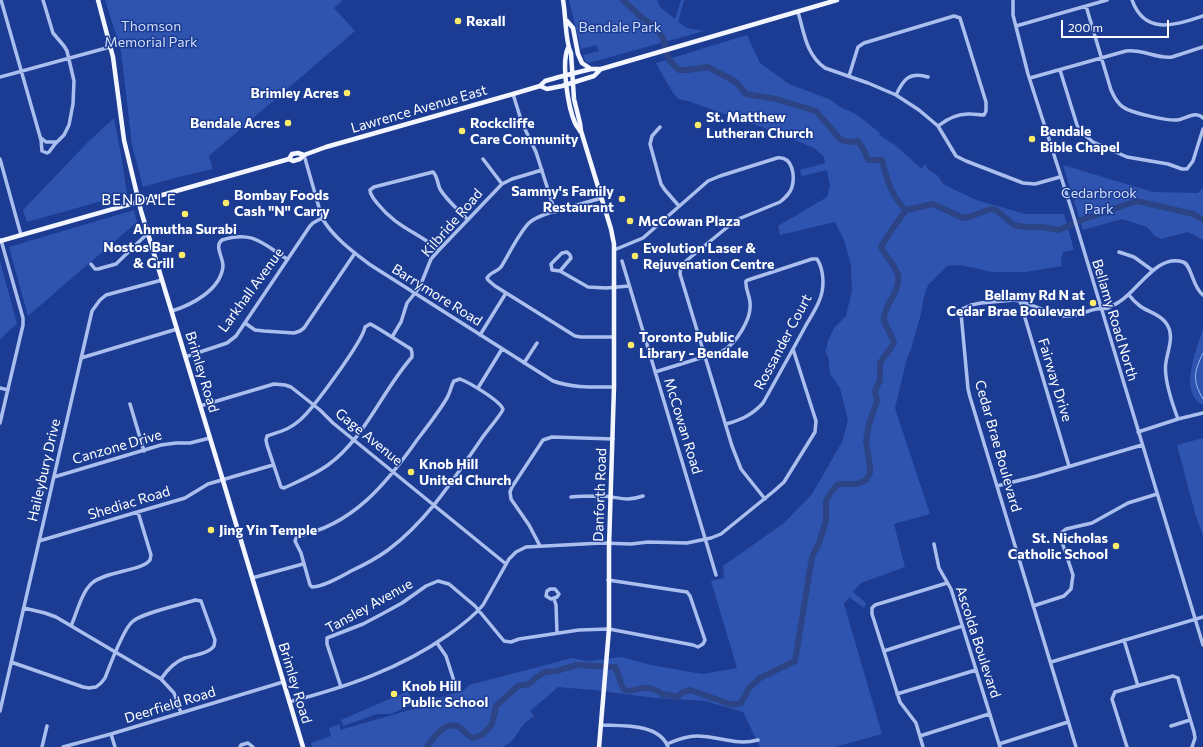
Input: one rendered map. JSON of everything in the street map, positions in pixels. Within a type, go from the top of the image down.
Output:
[{"type":"main road","name":"Brimley Road","points":[[98,0],[110,47],[118,90],[124,140],[138,201],[302,747]]},
{"type":"main road","points":[[563,0],[568,48],[571,54],[574,99],[581,131],[602,198]]},
{"type":"main road","name":"Lawrence Avenue East","points":[[1,240],[289,159],[292,154],[298,153],[304,155],[326,147],[513,94],[540,86],[545,81],[572,73],[591,69],[601,69],[837,0]]},
{"type":"main road","points":[[566,20],[573,28],[578,54],[582,63],[591,69]]},
{"type":"main road","points":[[568,48],[565,54],[566,84],[575,124],[581,131]]},
{"type":"main road","name":"Lawrence Avenue East","points":[[540,86],[547,89],[572,83],[594,76],[601,69]]},
{"type":"main road","name":"Danforth Road","points":[[599,747],[604,670],[609,629],[608,580],[614,387],[614,244],[602,198]]},
{"type":"street","points":[[1,0],[40,137],[42,150],[45,153],[49,152],[67,130],[74,104],[74,81],[69,58],[64,46],[52,31],[43,0]]},
{"type":"street","name":"Bellamy Road North","points":[[1013,0],[1013,15],[1030,78],[1060,177],[1072,211],[1100,308],[1203,645]]},
{"type":"street","points":[[1016,26],[1107,0]]},
{"type":"street","points":[[1132,0],[1136,11],[1143,18],[1155,24],[1173,25],[1203,16]]},
{"type":"street","points":[[1086,6],[1111,90],[1118,102],[1123,107],[1130,111],[1169,120],[1185,118],[1197,114],[1201,115],[1203,118]]},
{"type":"street","points":[[798,12],[810,53],[814,59],[825,68],[868,83],[896,95],[919,110],[938,126],[956,156],[1024,183],[1035,184],[1060,177]]},
{"type":"street","points":[[849,76],[858,47],[864,43],[954,16],[960,18],[986,102],[986,111],[984,115],[960,114],[949,118],[938,126]]},
{"type":"street","points":[[0,77],[110,47]]},
{"type":"street","points":[[1030,78],[1132,50],[1138,50],[1161,57],[1172,57],[1203,47]]},
{"type":"street","points":[[1060,70],[1074,118],[1081,132],[1092,142],[1123,156],[1168,164],[1182,169],[1187,168],[1193,161],[1203,129]]},
{"type":"street","points":[[896,95],[900,85],[907,78],[914,75],[928,77]]},
{"type":"street","points":[[513,94],[522,123],[535,147],[555,212]]},
{"type":"street","points":[[660,128],[652,136],[650,144],[662,184],[665,190],[679,206]]},
{"type":"street","points":[[40,137],[46,142],[50,143],[57,141]]},
{"type":"street","name":"Barrymore Road","points":[[304,155],[322,218],[332,232],[355,253],[382,273],[553,381],[582,386],[614,387]]},
{"type":"street","points":[[614,250],[643,238],[708,182],[720,176],[781,158],[789,161],[793,174],[792,188],[785,198],[780,202],[736,220],[686,261],[681,267],[680,274],[732,446],[741,469],[764,499]]},
{"type":"street","points":[[0,159],[21,235]]},
{"type":"street","points":[[483,159],[502,184]]},
{"type":"street","name":"Kilbride Road","points":[[392,337],[401,322],[407,303],[424,279],[431,259],[439,250],[502,184],[512,179],[542,170]]},
{"type":"street","points":[[439,250],[400,226],[373,198],[370,190],[374,187],[433,172],[437,177],[440,189],[468,220]]},
{"type":"street","points":[[602,198],[533,220],[528,224],[498,270],[489,274],[487,278],[506,293],[575,336],[614,337]]},
{"type":"street","name":"Larkhall Avenue","points":[[185,356],[227,343],[236,336],[310,226],[322,218]]},
{"type":"street","points":[[91,264],[98,270],[116,264],[148,233]]},
{"type":"street","points":[[172,311],[188,306],[199,299],[215,283],[221,273],[222,255],[218,247],[222,240],[245,236],[255,238],[287,260]]},
{"type":"street","points":[[0,423],[23,325],[23,318],[1,240]]},
{"type":"street","points":[[560,270],[571,258],[567,252],[562,253],[551,264],[552,270],[560,270],[588,287],[630,286]]},
{"type":"street","points":[[1120,252],[1134,258],[1152,270],[1162,264],[1170,262],[1183,262],[1190,271],[1195,286],[1203,295]]},
{"type":"street","points":[[245,324],[255,330],[300,331],[304,328],[355,253]]},
{"type":"street","name":"Rossander Court","points":[[655,372],[723,351],[731,345],[748,318],[751,305],[746,281],[812,259],[817,259],[823,277],[820,301],[763,403],[757,410],[743,419],[726,424]]},
{"type":"street","name":"McCowan Road","points":[[622,261],[716,575]]},
{"type":"street","name":"Cedar Brae Boulevard","points":[[1076,747],[968,389],[961,313],[964,308],[981,303],[1014,300],[1064,316],[1074,316],[1100,308],[1108,308],[1120,302],[1129,295],[1152,270]]},
{"type":"street","name":"Haileybury Drive","points":[[0,711],[92,311],[100,300],[115,292],[162,280]]},
{"type":"street","points":[[480,335],[506,293]]},
{"type":"street","points":[[1129,295],[1140,306],[1166,322],[1169,328],[1171,335],[1166,363],[1166,376],[1178,419]]},
{"type":"street","name":"Fairway Drive","points":[[1020,301],[1069,466]]},
{"type":"street","points":[[372,324],[411,349],[412,357],[354,439],[329,464],[316,473],[284,488],[281,487],[266,440],[267,436],[281,433],[292,427],[314,406],[357,344],[366,326],[372,324]]},
{"type":"street","points":[[81,358],[177,330]]},
{"type":"street","points":[[524,363],[537,343]]},
{"type":"street","points":[[478,388],[502,349]]},
{"type":"street","points":[[289,702],[341,687],[387,670],[414,657],[437,643],[468,620],[483,605],[506,564],[512,556],[521,549],[540,546],[609,543],[688,543],[721,534],[784,482],[816,429],[816,421],[793,349]]},
{"type":"street","points":[[460,379],[478,388],[500,404],[503,409],[502,412],[484,435],[450,485],[422,520],[388,550],[370,562],[344,576],[312,587],[303,564],[301,553],[295,541],[297,536],[326,527],[360,506],[378,490],[394,472],[448,397],[454,381],[460,379]]},
{"type":"street","name":"Gage Avenue","points":[[200,406],[274,384],[291,387],[506,564]]},
{"type":"street","points":[[0,388],[8,390]]},
{"type":"street","points":[[130,404],[144,451]]},
{"type":"street","points":[[1138,432],[1178,419],[1203,413]]},
{"type":"street","points":[[540,546],[529,525],[512,502],[510,492],[543,440],[552,437],[613,439]]},
{"type":"street","name":"Canzone Drive","points":[[54,477],[170,443],[190,443],[210,438]]},
{"type":"street","points":[[997,486],[1037,476],[1142,445]]},
{"type":"street","name":"Shediac Road","points":[[39,541],[185,498],[208,484],[274,465]]},
{"type":"street","points":[[1033,606],[1064,596],[1071,590],[1073,575],[1061,539],[1061,533],[1066,530],[1092,523],[1128,503],[1157,494]]},
{"type":"street","points":[[571,497],[604,496],[618,499],[633,499],[643,496]]},
{"type":"street","points":[[71,626],[84,596],[92,584],[106,575],[143,565],[150,560],[150,555],[138,512]]},
{"type":"street","name":"Ascolda Boulevard","points":[[934,544],[940,568],[951,589],[999,746]]},
{"type":"street","points":[[252,578],[303,564]]},
{"type":"street","name":"Tansley Avenue","points":[[341,687],[326,641],[327,638],[363,624],[402,603],[426,586],[434,582],[442,581],[449,584],[478,610],[504,641],[510,642],[557,632],[609,629],[698,647],[703,644],[704,640],[690,596],[687,592],[608,580]]},
{"type":"street","points":[[923,747],[916,722],[902,706],[897,694],[872,614],[872,608],[875,605],[947,583]]},
{"type":"street","points":[[554,599],[556,605],[557,632]]},
{"type":"street","points":[[11,662],[78,686],[89,688],[98,686],[103,681],[129,625],[136,618],[195,600],[201,601],[215,640],[214,646],[210,650],[183,658],[174,663],[161,679]]},
{"type":"street","points":[[24,608],[45,613],[71,626],[161,679],[174,692],[181,713]]},
{"type":"street","points":[[1051,662],[1203,617]]},
{"type":"street","points":[[884,650],[962,626]]},
{"type":"street","points":[[1124,640],[1138,686]]},
{"type":"street","points":[[437,643],[446,656],[454,681]]},
{"type":"street","points":[[897,694],[976,670]]},
{"type":"street","points":[[1127,747],[1112,699],[1115,692],[1176,676],[1195,738],[1192,747]]},
{"type":"street","name":"Deerfield Road","points":[[63,747],[283,682]]},
{"type":"street","points":[[920,736],[989,714]]},
{"type":"street","points":[[1171,726],[1190,720]]},
{"type":"street","points":[[999,746],[1068,722]]},
{"type":"street","points":[[601,725],[649,730],[660,736],[667,745],[691,736],[739,743],[758,740]]},
{"type":"street","points":[[42,747],[47,726]]},
{"type":"street","points":[[111,734],[115,747]]},
{"type":"street","points":[[240,747],[241,745],[248,743],[253,747]]},
{"type":"green space","name":"Thomson Memorial Park","points":[[105,0],[343,0],[334,8],[355,31],[209,156],[213,169],[143,187],[132,145],[121,51]]},
{"type":"green space","name":"Bendale Park","points":[[569,0],[657,0],[660,7],[675,19],[681,0],[684,0],[678,22],[687,28],[704,31],[589,63],[585,61],[583,55],[599,51],[596,45],[581,49]]},
{"type":"green space","points":[[747,35],[760,63],[789,84],[829,99],[842,108],[856,114],[880,133],[879,135],[895,145],[922,169],[924,164],[929,170],[938,176],[943,184],[976,200],[1025,214],[1064,214],[1074,250],[1063,252],[1061,260],[1062,266],[1026,272],[992,272],[960,265],[947,266],[928,285],[911,349],[907,358],[895,408],[930,514],[894,524],[905,567],[861,583],[853,592],[866,603],[864,608],[849,597],[844,604],[882,734],[835,747],[760,747],[743,712],[705,701],[655,698],[558,687],[530,711],[534,716],[525,723],[513,740],[502,747],[312,747],[311,743],[331,736],[329,728],[340,724],[340,730],[434,703],[434,699],[463,691],[469,685],[572,658],[587,661],[622,657],[651,665],[702,674],[737,668],[711,581],[724,578],[723,566],[784,523],[812,494],[842,442],[848,421],[840,388],[830,374],[828,356],[825,351],[834,328],[846,316],[852,290],[851,265],[844,240],[835,222],[780,235],[778,226],[827,197],[830,186],[827,170],[802,176],[800,170],[825,163],[824,157],[814,148],[776,132],[679,99],[670,88],[656,63]]},
{"type":"green space","points":[[114,118],[127,194],[27,222],[23,210],[88,142]]},
{"type":"green space","name":"Cedarbrook Park","points":[[1063,165],[1153,192],[1198,193],[1203,187],[1203,240],[1188,232],[1161,239],[1155,236],[1147,227],[1122,219],[1083,230]]},
{"type":"green space","points":[[134,210],[137,222],[28,316],[9,247]]},
{"type":"green space","points":[[0,261],[17,324],[0,339]]},
{"type":"green space","points":[[1203,328],[1203,405],[1195,399],[1191,390],[1190,380],[1191,369]]},
{"type":"green space","points":[[1203,438],[1203,536],[1195,513],[1177,445]]},
{"type":"green space","points":[[408,691],[413,704],[391,714],[377,714],[343,726],[341,720]]},
{"type":"waterway","points":[[623,0],[641,17],[655,27],[663,38],[669,60],[679,70],[708,67],[736,82],[746,94],[776,99],[816,111],[841,140],[850,142],[858,141],[868,160],[882,160],[893,193],[906,210]]},
{"type":"waterway","points":[[906,210],[933,204],[966,218],[991,209],[996,210],[1014,225],[1059,230],[1084,219],[1137,201],[1193,214],[1203,220]]},
{"type":"waterway","points":[[427,747],[436,735],[447,726],[457,726],[472,738],[482,735],[492,724],[496,706],[518,686],[529,684],[545,672],[556,671],[577,665],[615,667],[622,686],[627,691],[649,688],[663,695],[667,694],[677,697],[683,692],[690,690],[733,705],[741,703],[750,687],[760,678],[795,661],[812,557],[819,543],[826,521],[826,501],[838,484],[857,484],[866,480],[870,473],[866,441],[869,424],[877,401],[875,391],[880,380],[880,363],[894,343],[885,323],[884,315],[895,293],[898,282],[897,272],[881,247],[906,210]]},
{"type":"waterway","points":[[1203,353],[1196,371],[1197,386],[1203,399]]},
{"type":"place","name":"Rexall","points":[[458,21]]},
{"type":"place","name":"Brimley Acres","points":[[347,93]]},
{"type":"place","name":"Bendale Acres","points":[[288,123]]},
{"type":"place","name":"St. Matthew Lutheran Church","points":[[698,125]]},
{"type":"place","name":"Rockcliffe Care Community","points":[[462,131]]},
{"type":"place","name":"Bendale Bible Chapel","points":[[1032,139]]},
{"type":"place","name":"Sammy's Family Restaurant","points":[[622,199]]},
{"type":"place","name":"Bombay Foods Cash \"N\" Carry","points":[[226,203]]},
{"type":"place","name":"Ahmutha Surabi","points":[[185,214]]},
{"type":"place","name":"McCowan Plaza","points":[[630,221]]},
{"type":"place","name":"Nostos Bar & Grill","points":[[182,255]]},
{"type":"place","name":"Evolution Laser & Rejuvenation Centre","points":[[635,256]]},
{"type":"place","name":"Bellamy Rd N at Cedar Brae Boulevard","points":[[1093,303]]},
{"type":"place","name":"Toronto Public Library - Bendale","points":[[631,345]]},
{"type":"place","name":"Knob Hill United Church","points":[[411,472]]},
{"type":"place","name":"Jing Yin Temple","points":[[211,530]]},
{"type":"place","name":"St. Nicholas Catholic School","points":[[1116,546]]},
{"type":"place","name":"Knob Hill Public School","points":[[394,694]]},
{"type":"district","name":"BENDALE","points":[[139,200]]}]
